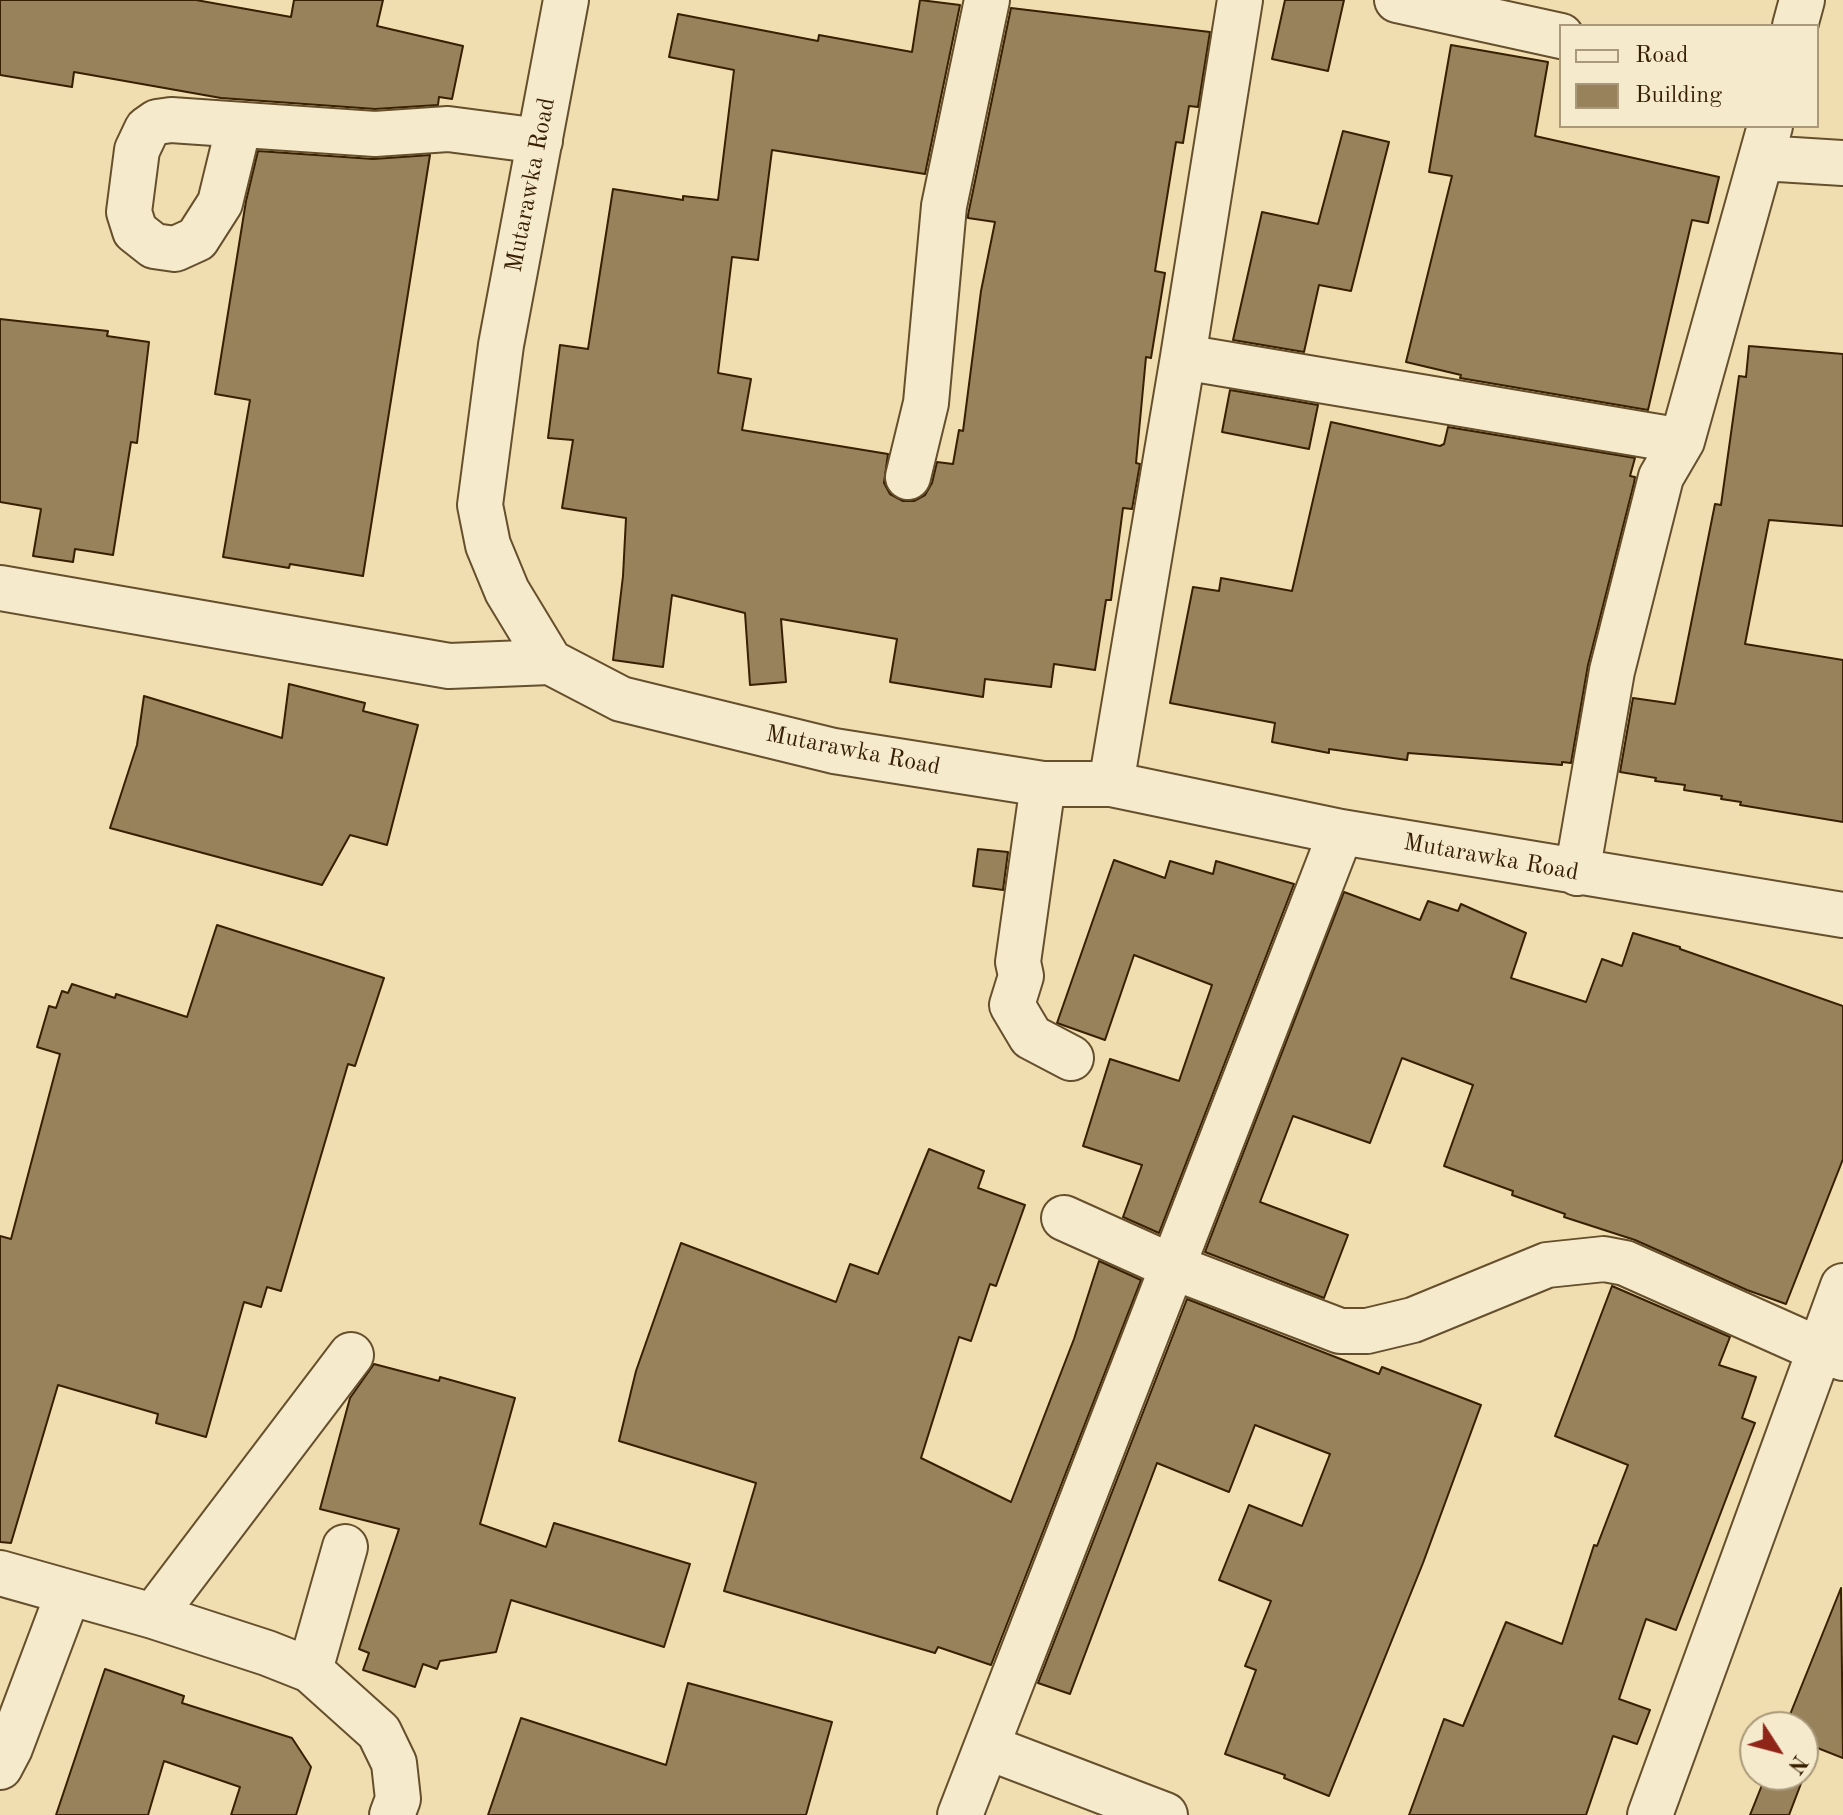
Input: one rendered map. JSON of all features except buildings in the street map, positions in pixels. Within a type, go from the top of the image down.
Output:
[{"type":"street","name":"Mutarawka Road","points":[[566,0],[501,345],[480,505],[488,545],[507,591],[550,662],[621,699],[834,751],[1043,784],[1111,784],[1341,832],[1843,915]]},
{"type":"street","points":[[908,477],[926,403],[944,206],[987,0]]},
{"type":"street","points":[[1111,784],[1240,0]]},
{"type":"street","points":[[1397,0],[1545,22]]},
{"type":"street","points":[[1796,24],[1802,0]]},
{"type":"street","points":[[239,125],[375,134],[448,129],[540,141]]},
{"type":"street","points":[[1577,873],[1612,671],[1661,477],[1682,441],[1766,142],[1843,163]]},
{"type":"street","points":[[1183,357],[1682,441]]},
{"type":"street","points":[[0,588],[449,666],[550,662]]},
{"type":"street","points":[[1043,784],[1018,962],[1021,976],[1012,1005],[1031,1037],[1071,1058]]},
{"type":"street","points":[[960,1815],[1341,832]]},
{"type":"street","points":[[1064,1218],[1173,1267],[1340,1331],[1367,1331],[1413,1320],[1547,1265],[1604,1259],[1625,1263],[1831,1354]]},
{"type":"street","points":[[1650,1815],[1831,1354],[1843,1286]]},
{"type":"street","points":[[153,1616],[351,1355]]},
{"type":"street","points":[[310,1670],[345,1547]]},
{"type":"street","points":[[0,1573],[153,1616],[310,1670],[379,1732],[394,1763],[398,1799],[392,1815]]},
{"type":"street","points":[[0,1767],[68,1594]]},
{"type":"street","points":[[987,1747],[1165,1815]]}]
